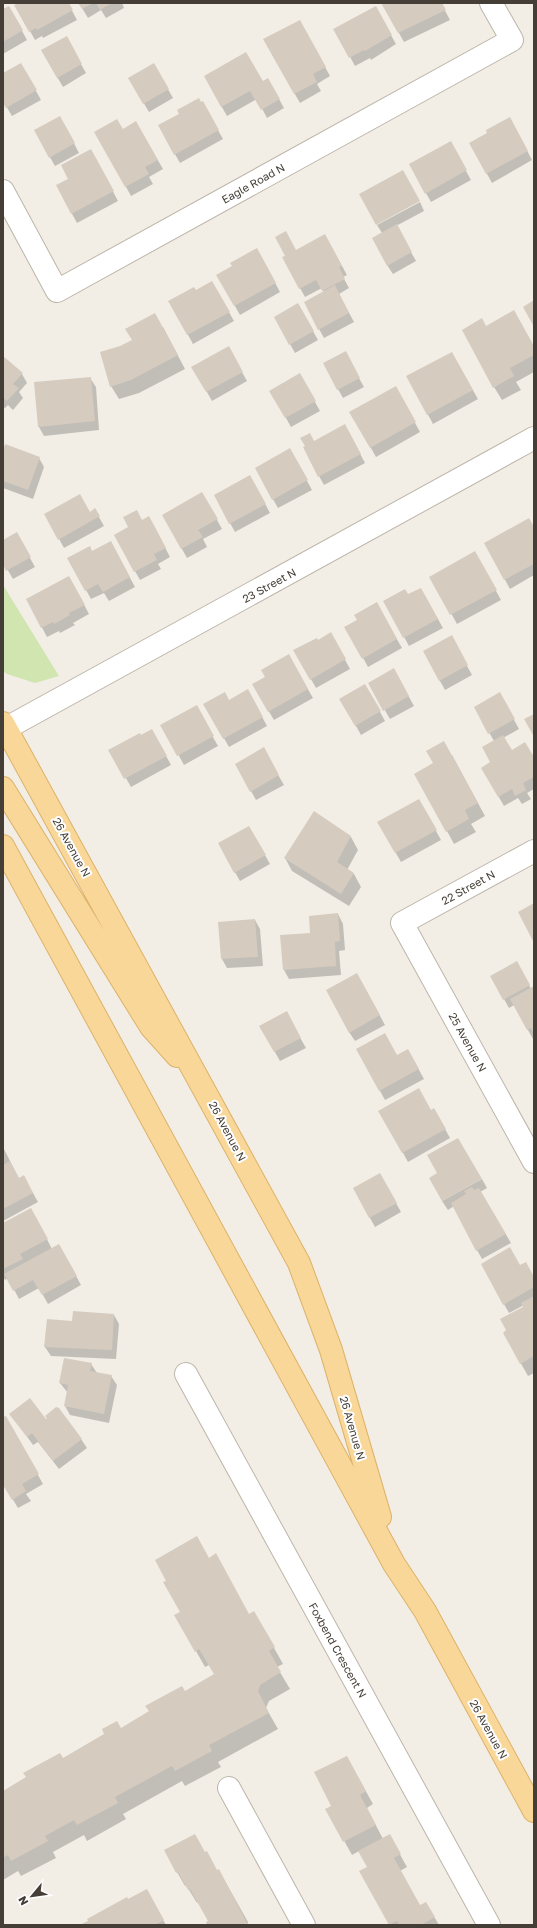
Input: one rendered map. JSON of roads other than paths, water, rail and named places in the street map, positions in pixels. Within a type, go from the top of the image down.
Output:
[{"type":"main road","name":"26 Avenue N","points":[[4,728],[204,1087],[300,1263],[330,1350],[394,1564]]},
{"type":"main road","points":[[3,788],[151,1027],[204,1087]]},
{"type":"main road","name":"26 Avenue N","points":[[3,846],[9,863],[394,1564],[425,1611],[534,1812]]},
{"type":"street","name":"Eagle Road N","points":[[3,191],[58,291],[512,40],[491,3]]},
{"type":"street","name":"23 Street N","points":[[4,728],[534,438]]},
{"type":"street","name":"22 Street N","points":[[402,923],[534,851]]},
{"type":"street","name":"25 Avenue N","points":[[402,923],[534,1162]]},
{"type":"street","name":"Foxbend Crescent N","points":[[186,1374],[489,1925]]},
{"type":"street","points":[[229,1788],[304,1925]]}]
